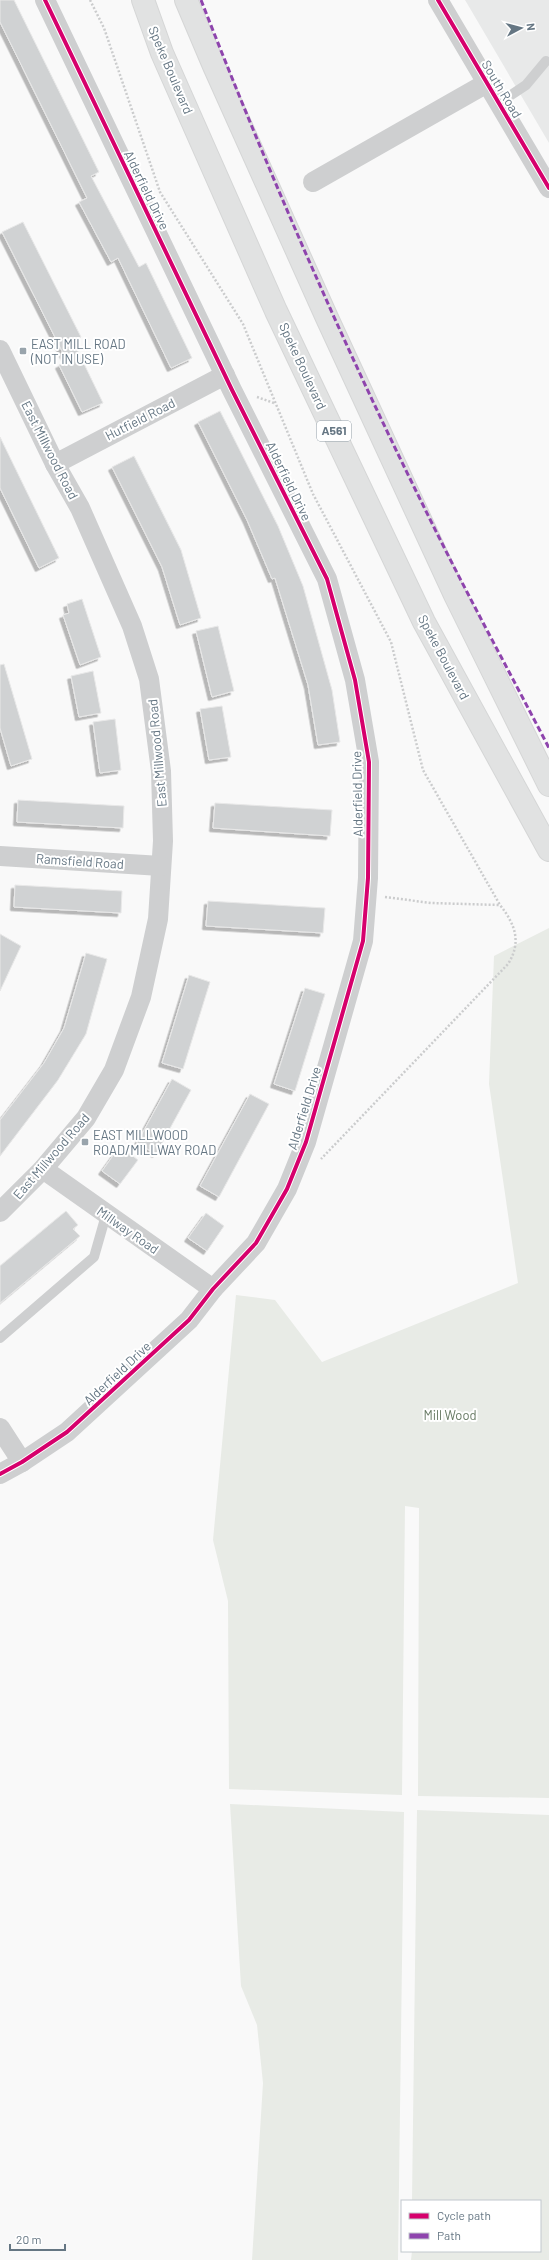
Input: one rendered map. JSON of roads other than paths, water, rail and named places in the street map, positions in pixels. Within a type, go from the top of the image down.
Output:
[{"type":"highway","name":"Speke Boulevard","points":[[143,0],[162,53],[276,311],[418,608],[549,850]]},
{"type":"highway","points":[[186,0],[217,73],[350,368],[455,595],[549,785]]},
{"type":"street","name":"Alderfield Drive","points":[[0,1474],[22,1462],[67,1432],[188,1320],[213,1289],[256,1243],[287,1189],[303,1148],[363,941],[367,895],[369,762],[355,680],[327,579],[225,375],[45,0]]},
{"type":"street","name":"South Road","points":[[438,0],[549,188]]},
{"type":"street","points":[[313,182],[487,83]]},
{"type":"street","name":"East Millwood Road","points":[[0,350],[55,464],[80,508],[132,626],[149,679],[161,771],[163,841],[158,919],[142,998],[114,1070],[86,1118],[43,1169],[0,1212]]},
{"type":"street","name":"Hutfield Road","points":[[55,464],[225,375]]},
{"type":"street","name":"Ramsfield Road","points":[[0,856],[161,866]]},
{"type":"street","name":"Millway Road","points":[[43,1169],[106,1215],[213,1289]]},
{"type":"street","points":[[0,1428],[22,1462]]},
{"type":"lane","points":[[499,103],[526,85],[546,62]]},
{"type":"lane","points":[[0,1338],[94,1257],[106,1215]]},
{"type":"place","name":"EAST MILL ROAD (NOT IN USE)","points":[[23,351]]},
{"type":"place","name":"EAST MILLWOOD ROAD/MILLWAY ROAD","points":[[85,1142]]},
{"type":"park label","name":"Mill Wood","points":[[450,1415]]}]
